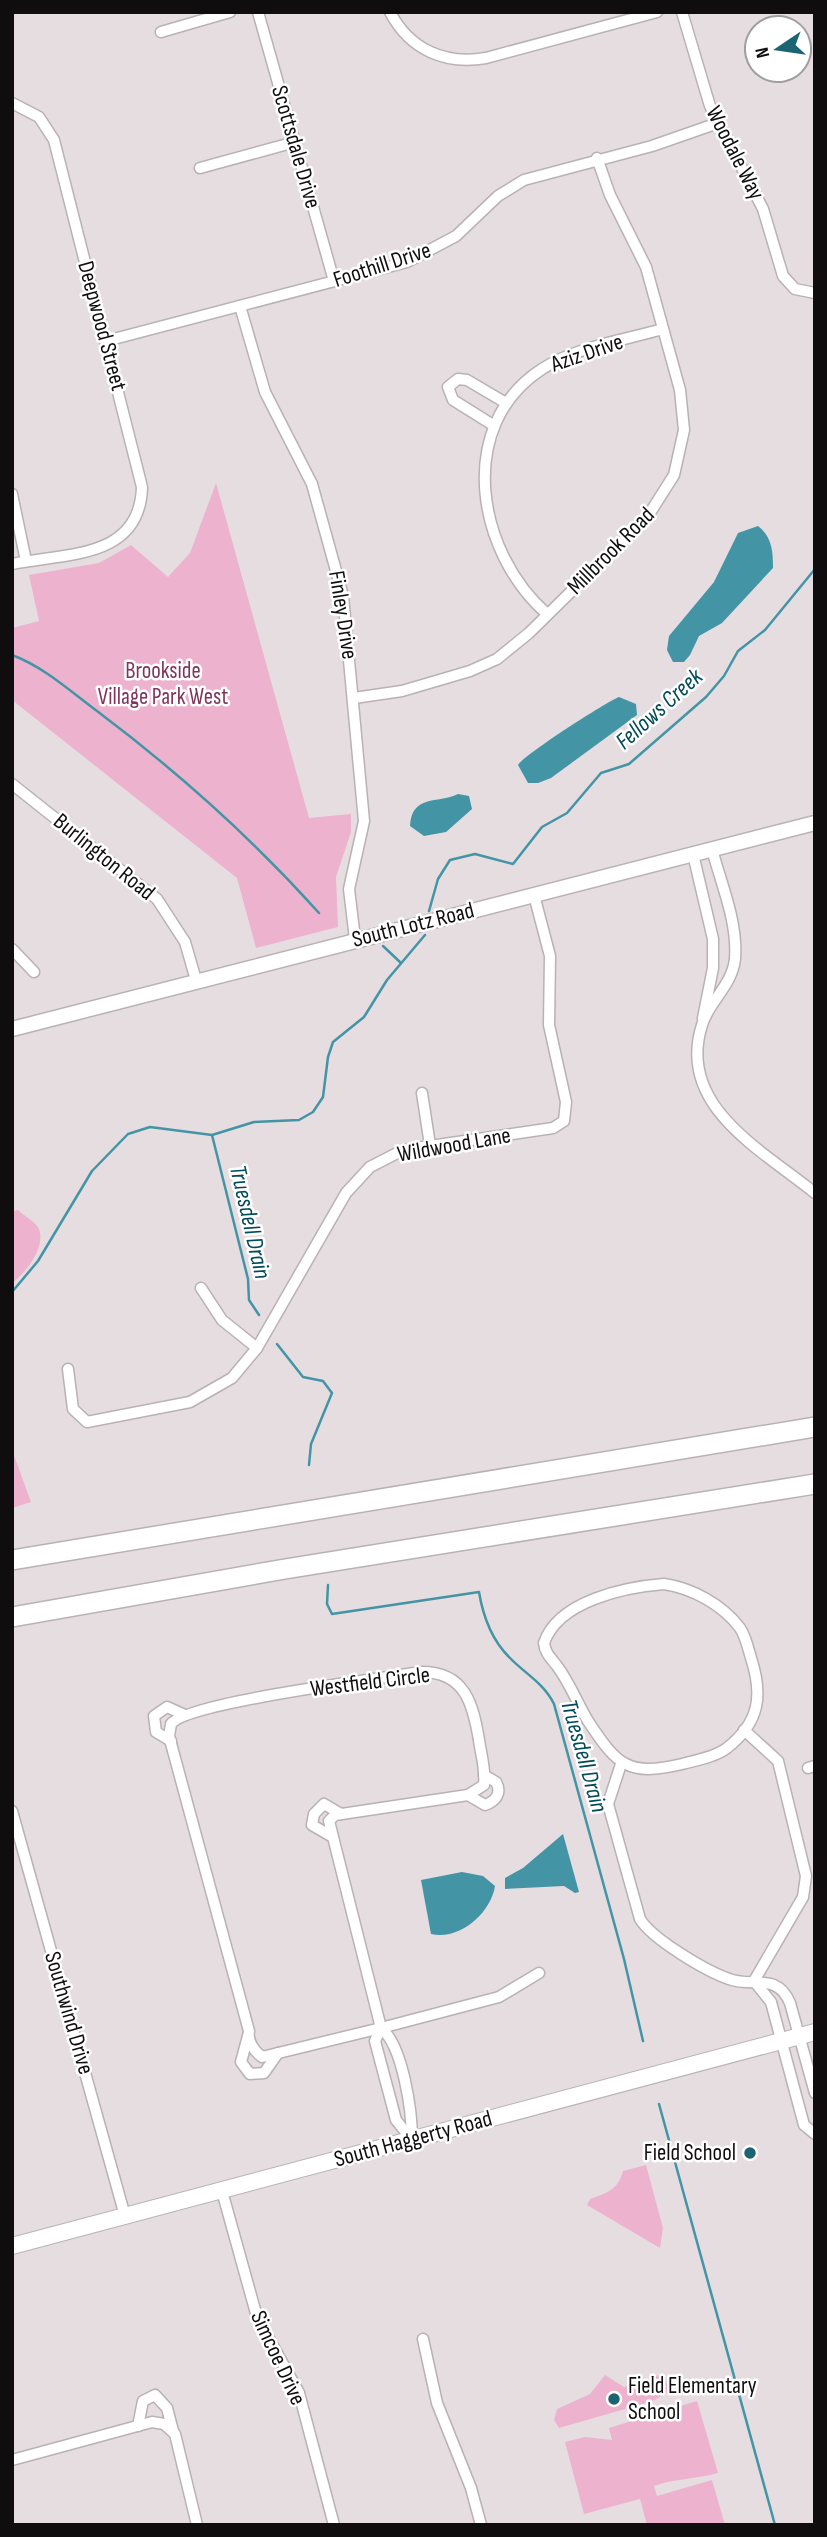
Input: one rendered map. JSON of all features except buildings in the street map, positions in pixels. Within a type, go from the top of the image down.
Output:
[{"type":"highway","points":[[12,1560],[815,1427]]},
{"type":"highway","points":[[12,1616],[815,1484]]},
{"type":"main road","name":"South Haggerty Road","points":[[12,2246],[807,2034]]},
{"type":"street","points":[[161,32],[230,12]]},
{"type":"street","name":"Scottsdale Drive","points":[[258,12],[334,281]]},
{"type":"street","points":[[390,12],[404,33],[422,48],[443,58],[477,60],[657,12]]},
{"type":"street","name":"Woodale Way","points":[[682,12],[697,71],[718,123],[763,209],[783,276],[795,289],[815,293]]},
{"type":"street","name":"Deepwood Street","points":[[14,103],[39,117],[50,131],[142,480],[142,495],[133,523],[113,542],[98,550],[26,561]]},
{"type":"street","name":"Foothill Drive","points":[[106,341],[416,259],[456,236],[498,196],[524,180],[597,158],[652,146],[718,123]]},
{"type":"street","points":[[200,168],[295,142]]},
{"type":"street","name":"Millbrook Road","points":[[354,698],[402,691],[481,667],[515,646],[649,516],[674,475],[683,445],[684,414],[643,258],[610,195],[597,158]]},
{"type":"street","name":"Finley Drive","points":[[240,306],[265,392],[304,465],[320,508],[343,596],[364,821],[349,889],[355,939]]},
{"type":"street","name":"Aziz Drive","points":[[547,614],[513,576],[492,530],[484,475],[494,425],[506,403],[529,379],[556,361],[663,329]]},
{"type":"street","points":[[494,425],[453,401],[448,387],[458,379],[467,380],[506,403]]},
{"type":"street","points":[[12,494],[26,561],[12,564]]},
{"type":"street","name":"Burlington Road","points":[[12,784],[158,899],[185,942],[196,980]]},
{"type":"street","name":"South Lotz Road","points":[[12,1029],[815,822]]},
{"type":"street","points":[[703,1021],[732,972],[735,948],[733,926],[712,849]]},
{"type":"street","points":[[693,854],[710,918],[713,949],[696,1061],[699,1079],[711,1104],[725,1120],[815,1193]]},
{"type":"street","name":"Wildwood Lane","points":[[68,1369],[73,1409],[82,1420],[92,1422],[190,1402],[232,1378],[257,1348],[356,1180],[370,1167],[394,1153],[429,1145],[553,1128],[564,1121],[567,1115],[549,1025],[550,956],[534,895]]},
{"type":"street","points":[[713,949],[735,948]]},
{"type":"street","points":[[12,949],[34,972]]},
{"type":"street","points":[[422,1093],[429,1145]]},
{"type":"street","points":[[201,1288],[222,1320],[257,1348]]},
{"type":"street","points":[[645,1586],[678,1586],[708,1601],[733,1620],[747,1643],[759,1693],[757,1708],[744,1730],[727,1748],[713,1756],[650,1771],[621,1764],[609,1753],[545,1650],[547,1637],[554,1626],[598,1595],[645,1586]]},
{"type":"street","name":"Westfield Circle","points":[[381,2028],[278,2053],[264,2073],[250,2074],[242,2062],[249,2031],[171,1741],[156,1731],[154,1716],[167,1707],[185,1715],[250,1698],[431,1672],[455,1681],[467,1693],[474,1709],[484,1775],[496,1782],[499,1793],[496,1798],[485,1805],[468,1795],[341,1814],[324,1804],[314,1814],[312,1825],[331,1836],[381,2028],[392,2037],[412,2115],[412,2140]]},
{"type":"street","points":[[171,1741],[171,1724],[185,1715]]},
{"type":"street","points":[[744,1730],[778,1761],[806,1876],[803,1897],[754,1981]]},
{"type":"street","points":[[621,1764],[608,1804],[644,1926],[657,1937],[727,1979],[766,1981],[783,1992],[807,2034],[815,2093]]},
{"type":"street","points":[[468,1795],[482,1789],[484,1775]]},
{"type":"street","name":"Southwind Drive","points":[[12,1811],[125,2216]]},
{"type":"street","points":[[331,1836],[329,1821],[335,1815],[341,1814]]},
{"type":"street","points":[[412,2140],[396,2120],[375,2041],[381,2028],[499,1997],[539,1973]]},
{"type":"street","points":[[754,1981],[771,2002],[804,2124],[815,2134]]},
{"type":"street","points":[[771,2002],[783,1992]]},
{"type":"street","points":[[248,2036],[255,2052],[262,2057],[278,2053]]},
{"type":"street","name":"Simcoe Drive","points":[[222,2191],[257,2318],[299,2393],[334,2525]]},
{"type":"street","points":[[423,2339],[437,2403],[471,2488],[481,2525]]},
{"type":"street","points":[[138,2426],[143,2401],[155,2395],[167,2408],[197,2525]]},
{"type":"street","points":[[12,2460],[159,2422],[173,2431]]},
{"type":"green space","name":"Brookside Village Park West","points":[[216,483],[309,818],[351,814],[351,832],[336,877],[338,927],[256,948],[237,878],[12,700],[12,628],[39,621],[29,575],[99,563],[131,545],[168,577],[190,553]]},
{"type":"green space","points":[[18,1210],[39,1229],[40,1244],[23,1273],[12,1283],[12,1211]]},
{"type":"green space","points":[[12,1450],[31,1502],[12,1508]]},
{"type":"green space","points":[[646,2165],[663,2228],[660,2248],[587,2205],[590,2199],[615,2187],[623,2171]]},
{"type":"green space","points":[[665,2373],[668,2392],[653,2401],[559,2428],[554,2420],[557,2409],[590,2394],[605,2375],[624,2387]]},
{"type":"green space","points":[[697,2401],[718,2473],[654,2486],[657,2496],[712,2480],[725,2525],[647,2525],[640,2499],[584,2514],[565,2442],[585,2437],[612,2440],[609,2428]]},
{"type":"water","points":[[758,526],[771,545],[773,568],[722,623],[699,636],[684,662],[673,662],[667,650],[669,636],[714,582],[738,533]]},
{"type":"water","points":[[619,697],[636,704],[637,715],[551,778],[538,783],[528,783],[518,765],[523,760],[598,708]]},
{"type":"water","points":[[458,794],[469,796],[472,809],[446,832],[424,836],[410,826],[415,809],[421,804]]},
{"type":"water","points":[[563,1834],[579,1892],[575,1893],[564,1886],[505,1889],[505,1878],[523,1868]]},
{"type":"water","points":[[462,1872],[483,1876],[495,1886],[487,1906],[472,1923],[462,1929],[442,1935],[431,1934],[421,1880]]},
{"type":"waterway","name":"Fellows Creek","points":[[429,911],[438,879],[450,860],[475,854],[513,864],[542,827],[567,813],[601,773],[629,764],[706,697],[724,676],[738,651],[765,630],[815,569]]},
{"type":"waterway","points":[[12,655],[56,680],[156,758],[213,806],[319,913]]},
{"type":"waterway","name":"Fellows Creek","points":[[12,1292],[38,1261],[92,1171],[128,1134],[150,1127],[212,1135],[254,1122],[299,1120],[313,1112],[323,1097],[328,1057],[333,1042],[364,1017],[387,980],[425,935]]},
{"type":"waterway","points":[[383,946],[401,963]]},
{"type":"waterway","name":"Truesdell Drain","points":[[212,1135],[248,1279],[249,1300],[259,1315]]},
{"type":"waterway","name":"Truesdell Drain","points":[[277,1344],[303,1377],[323,1381],[332,1393],[311,1444],[309,1465]]},
{"type":"waterway","name":"Truesdell Drain","points":[[328,1585],[327,1604],[332,1614],[479,1592],[497,1643],[545,1690],[554,1704],[624,1959],[643,2041]]},
{"type":"waterway","name":"Truesdell Drain","points":[[659,2104],[775,2525]]},
{"type":"place","name":"Field School","points":[[750,2153]]},
{"type":"place","name":"Field Elementary School","points":[[614,2399]]}]
